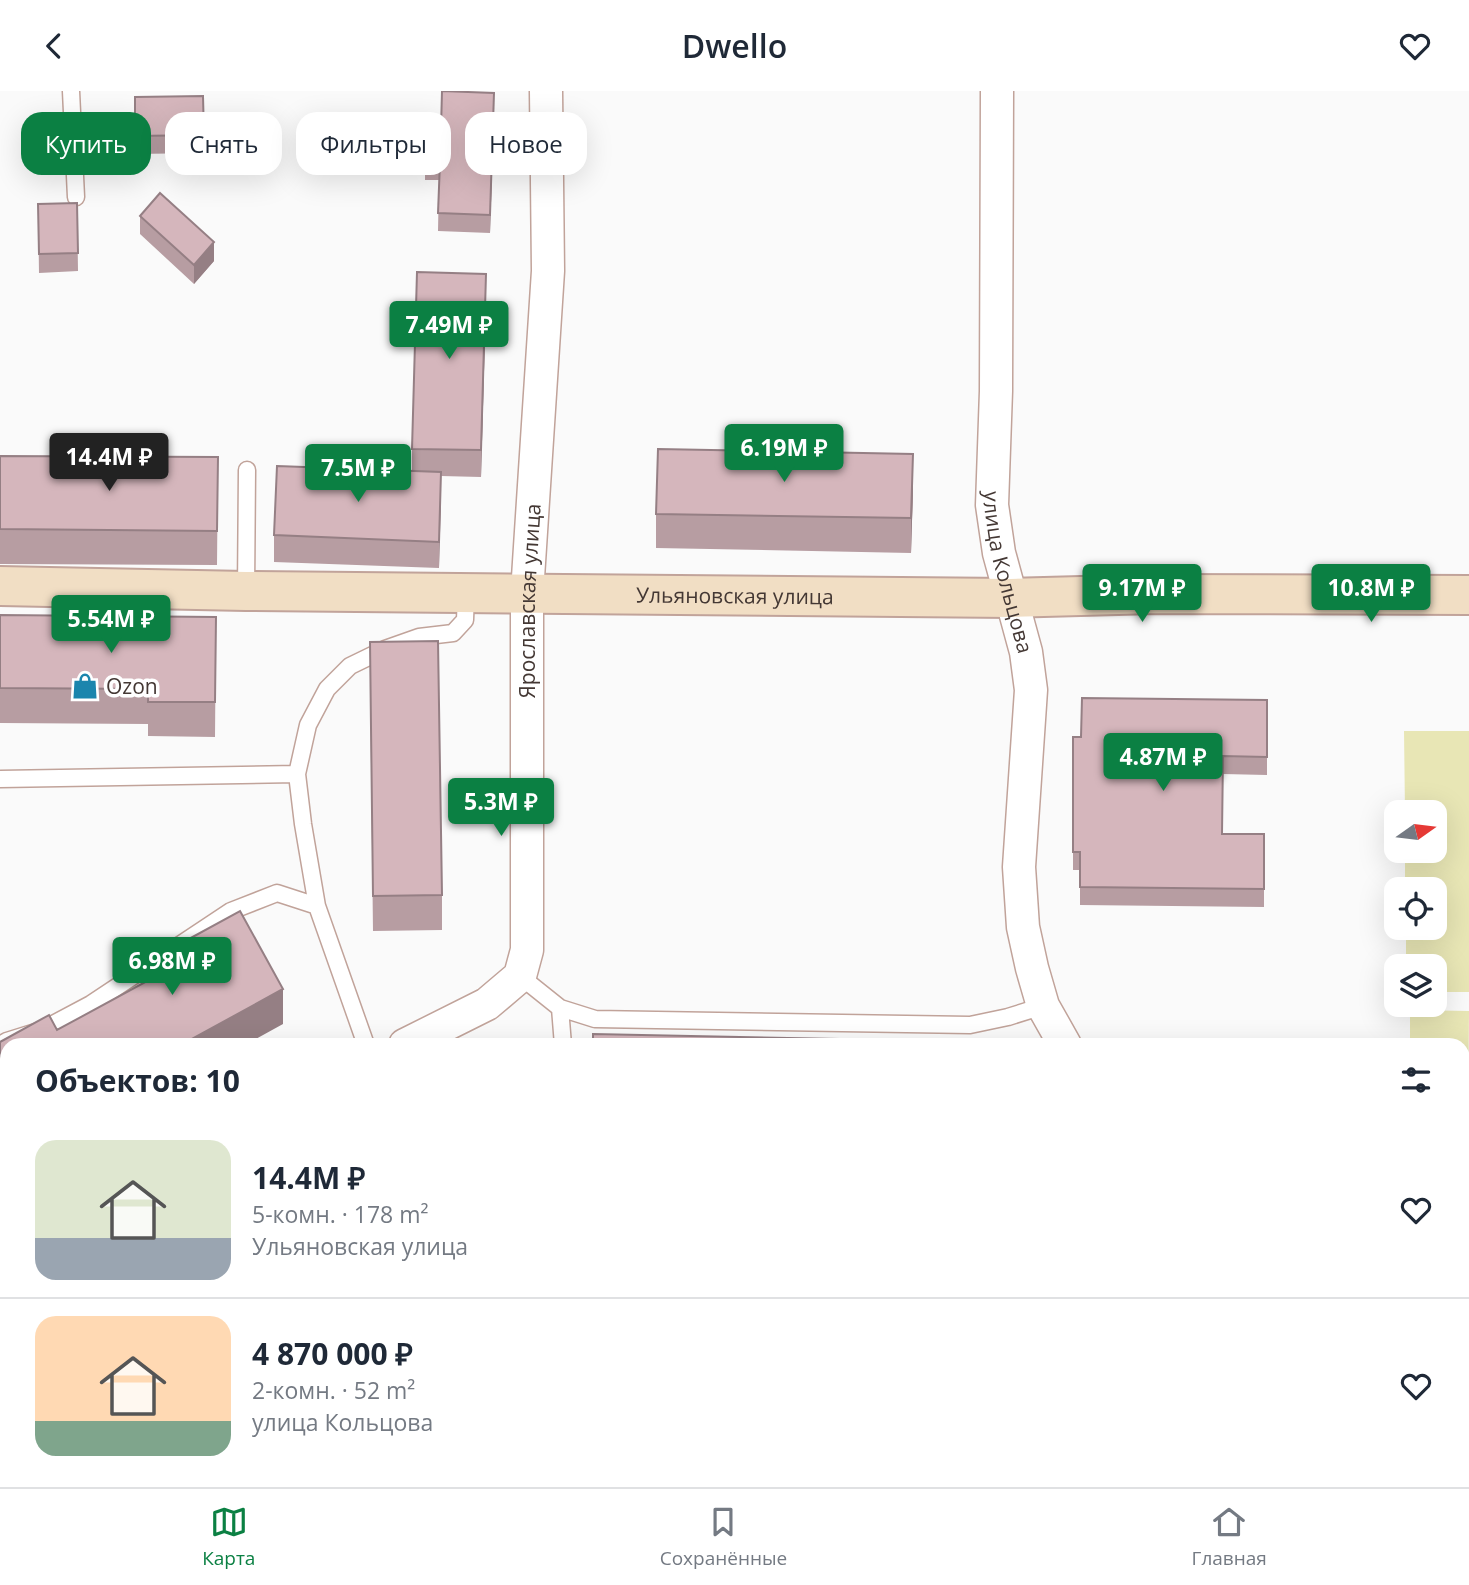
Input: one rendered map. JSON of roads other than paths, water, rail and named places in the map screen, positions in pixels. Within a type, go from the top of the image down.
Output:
[{"type":"main road","name":"Ульяновская улица","points":[[0,586],[1011,599],[1155,594],[1469,595]]},
{"type":"street","name":"Ярославская улица","points":[[520,975],[527,950],[527,593],[548,271],[546,91]]},
{"type":"street","name":"улица Кольцова","points":[[997,91],[996,391],[992,505],[999,553],[1026,652],[1031,690],[1019,867],[1023,927],[1042,1006],[1061,1038]]},
{"type":"street","points":[[419,1038],[487,1004],[520,975]]},
{"type":"lane","points":[[71,91],[76,197]]},
{"type":"lane","points":[[246,591],[247,470]]},
{"type":"lane","points":[[364,1038],[317,906],[297,774],[308,725],[327,689],[350,666],[384,649],[419,637],[453,633],[465,619],[467,593]]},
{"type":"lane","points":[[0,779],[297,774]]},
{"type":"lane","points":[[17,1038],[42,1030],[91,1004],[231,911],[277,893],[317,906]]},
{"type":"lane","points":[[520,975],[560,1008],[595,1019],[970,1025],[1042,1006]]},
{"type":"lane","points":[[560,1008],[562,1038]]},
{"type":"place","name":"Ozon","points":[[85,686]]}]
